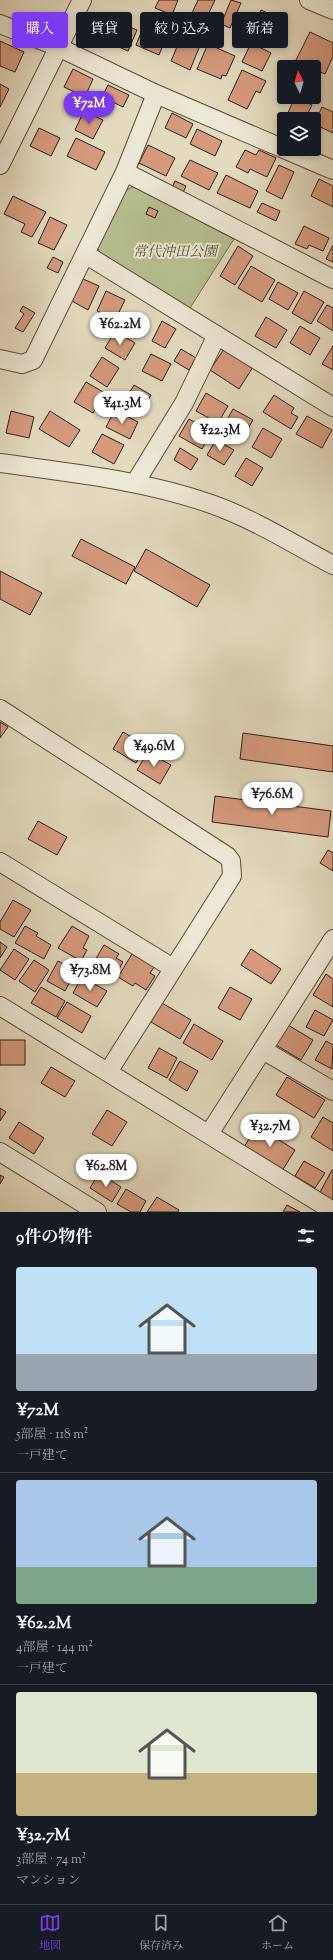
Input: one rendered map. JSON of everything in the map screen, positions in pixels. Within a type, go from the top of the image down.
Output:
[{"type":"street","points":[[68,27],[82,0]]},
{"type":"street","points":[[309,0],[333,10]]},
{"type":"street","points":[[0,24],[12,29]]},
{"type":"street","points":[[0,165],[58,48]]},
{"type":"street","points":[[60,48],[156,94],[277,146]]},
{"type":"street","points":[[0,359],[22,364],[33,360],[125,172],[156,94]]},
{"type":"street","points":[[300,156],[333,170]]},
{"type":"street","points":[[125,172],[333,279]]},
{"type":"street","points":[[85,254],[333,407]]},
{"type":"street","points":[[135,483],[184,403],[217,335]]},
{"type":"street","points":[[0,463],[135,483],[211,504],[235,514],[333,565]]},
{"type":"street","points":[[0,709],[227,856],[231,861],[232,876],[108,1072]]},
{"type":"street","points":[[0,862],[173,968]]},
{"type":"street","points":[[209,1134],[263,1050],[328,958],[333,939]]},
{"type":"street","points":[[0,1006],[333,1211]]},
{"type":"street","points":[[263,1050],[333,1091]]},
{"type":"street","points":[[0,1152],[97,1212]]},
{"type":"green space","name":"常代沖田公園","points":[[135,186],[234,239],[190,308],[101,256],[98,248],[126,190]]},
{"type":"building","points":[[159,0],[178,0],[173,12],[165,12],[155,8]]},
{"type":"building","points":[[198,0],[215,0],[209,12],[192,12]]},
{"type":"building","points":[[231,0],[241,3],[237,12],[232,12],[232,23],[230,28],[224,25],[224,17]]},
{"type":"building","points":[[132,28],[137,30],[132,42]]},
{"type":"building","points":[[310,32],[333,43],[333,56],[325,74],[321,72],[321,60],[296,60]]},
{"type":"building","points":[[140,35],[140,47],[136,45]]},
{"type":"building","points":[[0,41],[12,46],[12,48],[24,52],[15,72],[0,66]]},
{"type":"building","points":[[121,48],[129,48],[128,51]]},
{"type":"building","points":[[143,48],[162,48],[159,55]]},
{"type":"building","points":[[176,48],[199,48],[190,70],[171,61]]},
{"type":"building","points":[[206,48],[217,48],[235,56],[226,76],[222,75],[221,79],[197,69]]},
{"type":"building","points":[[249,48],[261,48],[271,53],[262,71],[242,62]]},
{"type":"building","points":[[73,69],[93,79],[85,97],[64,87]]},
{"type":"building","points":[[242,70],[266,81],[260,93],[256,91],[247,109],[228,100]]},
{"type":"building","points":[[0,84],[9,89],[0,107]]},
{"type":"building","points":[[108,85],[129,95],[123,107],[102,97]]},
{"type":"building","points":[[292,104],[312,105],[308,112],[288,112]]},
{"type":"building","points":[[322,107],[333,112],[333,133],[321,127],[321,112],[320,112]]},
{"type":"building","points":[[84,111],[103,120],[93,139],[75,130]]},
{"type":"building","points":[[172,113],[193,124],[186,138],[165,128]]},
{"type":"building","points":[[39,128],[60,138],[51,156],[30,146]]},
{"type":"building","points":[[197,129],[222,141],[215,156],[190,144]]},
{"type":"building","points":[[76,138],[105,152],[96,170],[67,156]]},
{"type":"building","points":[[148,145],[175,158],[166,176],[139,163]]},
{"type":"building","points":[[245,150],[256,155],[259,150],[276,158],[267,177],[250,169],[248,173],[236,167]]},
{"type":"building","points":[[190,160],[218,173],[209,190],[181,176]]},
{"type":"building","points":[[279,165],[294,172],[282,199],[266,191]]},
{"type":"building","points":[[226,175],[258,191],[250,208],[217,193]]},
{"type":"building","points":[[319,179],[333,186],[333,207],[311,196]]},
{"type":"building","points":[[175,181],[186,186],[181,197],[170,192]]},
{"type":"building","points":[[13,196],[46,212],[32,237],[21,232],[25,224],[4,214]]},
{"type":"building","points":[[262,203],[280,211],[276,221],[257,212]]},
{"type":"building","points":[[149,207],[158,211],[155,218],[146,214]]},
{"type":"building","points":[[50,217],[67,225],[54,250],[38,243]]},
{"type":"building","points":[[304,226],[329,238],[323,251],[309,245],[307,249],[295,244]]},
{"type":"building","points":[[333,245],[333,262],[326,259]]},
{"type":"building","points":[[238,246],[253,256],[235,285],[220,276]]},
{"type":"building","points":[[53,257],[63,262],[58,273],[47,268]]},
{"type":"building","points":[[251,266],[275,280],[262,302],[238,288]]},
{"type":"building","points":[[83,279],[99,286],[88,310],[72,301]]},
{"type":"building","points":[[278,282],[298,293],[288,310],[269,299]]},
{"type":"building","points":[[106,291],[125,300],[115,320],[97,311]]},
{"type":"building","points":[[304,291],[324,302],[311,324],[292,313]]},
{"type":"building","points":[[327,305],[333,308],[333,331],[317,321]]},
{"type":"building","points":[[23,306],[35,313],[23,332],[15,328],[24,314],[20,311]]},
{"type":"building","points":[[266,317],[287,330],[276,348],[255,336]]},
{"type":"building","points":[[162,321],[176,329],[165,348],[152,341]]},
{"type":"building","points":[[300,326],[320,338],[310,355],[290,343]]},
{"type":"building","points":[[115,331],[135,343],[125,360],[105,348]]},
{"type":"building","points":[[333,346],[333,370],[322,364]]},
{"type":"building","points":[[181,349],[196,358],[189,370],[174,361]]},
{"type":"building","points":[[224,349],[253,367],[239,389],[210,370]]},
{"type":"building","points":[[151,354],[171,364],[162,381],[142,371]]},
{"type":"building","points":[[102,357],[119,368],[107,387],[90,376]]},
{"type":"building","points":[[86,382],[105,393],[93,413],[74,402]]},
{"type":"building","points":[[134,385],[151,395],[142,411],[125,400]]},
{"type":"building","points":[[206,393],[228,406],[218,423],[196,411]]},
{"type":"building","points":[[274,395],[294,408],[291,413],[298,417],[291,429],[263,412]]},
{"type":"building","points":[[233,409],[253,420],[242,439],[223,427]]},
{"type":"building","points":[[115,410],[138,422],[130,439],[106,427]]},
{"type":"building","points":[[11,411],[34,417],[29,438],[6,433]]},
{"type":"building","points":[[50,411],[80,430],[69,447],[39,429]]},
{"type":"building","points":[[307,416],[332,430],[322,448],[296,434]]},
{"type":"building","points":[[189,419],[212,432],[202,449],[179,436]]},
{"type":"building","points":[[263,428],[282,439],[271,458],[252,447]]},
{"type":"building","points":[[102,434],[124,445],[114,464],[92,452]]},
{"type":"building","points":[[216,440],[234,450],[224,465],[207,455]]},
{"type":"building","points":[[180,448],[198,459],[191,470],[174,460]]},
{"type":"building","points":[[246,458],[263,468],[252,486],[235,476]]},
{"type":"building","points":[[81,539],[135,567],[126,584],[72,556]]},
{"type":"building","points":[[146,549],[210,585],[197,607],[134,571]]},
{"type":"building","points":[[0,571],[42,593],[30,615],[0,599]]},
{"type":"building","points":[[0,722],[8,727],[0,738]]},
{"type":"building","points":[[123,732],[146,745],[136,763],[113,749]]},
{"type":"building","points":[[243,733],[333,746],[333,772],[240,759]]},
{"type":"building","points":[[148,752],[171,765],[160,784],[137,770]]},
{"type":"building","points":[[215,796],[331,811],[328,837],[212,822]]},
{"type":"building","points":[[38,821],[67,837],[57,855],[28,839]]},
{"type":"building","points":[[328,850],[333,853],[333,871],[320,863]]},
{"type":"building","points":[[13,900],[31,910],[14,937],[0,929],[0,922]]},
{"type":"building","points":[[25,926],[38,933],[36,936],[51,945],[44,959],[15,943]]},
{"type":"building","points":[[72,926],[89,936],[83,948],[87,950],[81,961],[58,948]]},
{"type":"building","points":[[0,942],[7,947],[0,958]]},
{"type":"building","points":[[104,945],[119,954],[116,958],[123,962],[113,980],[91,967]]},
{"type":"building","points":[[14,949],[29,959],[15,980],[0,970]]},
{"type":"building","points":[[251,949],[281,969],[271,984],[241,965]]},
{"type":"building","points":[[132,954],[154,967],[150,973],[155,976],[146,990],[135,983],[133,986],[118,977]]},
{"type":"building","points":[[34,960],[49,970],[35,992],[19,981]]},
{"type":"building","points":[[58,961],[76,971],[65,991],[47,981]]},
{"type":"building","points":[[326,974],[333,979],[333,1007],[313,995]]},
{"type":"building","points":[[82,977],[107,991],[97,1007],[73,993]]},
{"type":"building","points":[[41,987],[65,1001],[56,1017],[31,1003]]},
{"type":"building","points":[[230,987],[252,999],[240,1020],[218,1008]]},
{"type":"building","points":[[67,1002],[91,1016],[82,1033],[57,1018]]},
{"type":"building","points":[[162,1003],[191,1020],[180,1039],[151,1022]]},
{"type":"building","points":[[315,1010],[333,1020],[324,1036],[306,1027]]},
{"type":"building","points":[[194,1024],[223,1041],[212,1060],[183,1043]]},
{"type":"building","points":[[288,1025],[313,1040],[301,1060],[276,1045]]},
{"type":"building","points":[[0,1040],[25,1040],[25,1065],[0,1065]]},
{"type":"building","points":[[326,1041],[333,1045],[332,1069],[315,1060]]},
{"type":"building","points":[[159,1048],[177,1058],[167,1078],[148,1068]]},
{"type":"building","points":[[180,1061],[198,1071],[187,1091],[169,1080]]},
{"type":"building","points":[[51,1067],[75,1081],[65,1097],[41,1083]]},
{"type":"building","points":[[287,1077],[325,1100],[314,1118],[276,1095]]},
{"type":"building","points":[[0,1108],[6,1112],[0,1121]]},
{"type":"building","points":[[107,1110],[127,1122],[112,1146],[92,1134]]},
{"type":"building","points":[[323,1117],[333,1123],[333,1151],[311,1137]]},
{"type":"building","points":[[19,1122],[44,1138],[34,1154],[9,1138]]},
{"type":"building","points":[[257,1126],[295,1150],[282,1171],[244,1147]]},
{"type":"building","points":[[304,1161],[325,1173],[315,1188],[295,1176]]},
{"type":"building","points":[[332,1170],[333,1171],[333,1202],[319,1194]]},
{"type":"building","points":[[99,1173],[121,1187],[112,1202],[90,1188]]},
{"type":"building","points":[[0,1175],[4,1177],[0,1184]]},
{"type":"building","points":[[126,1189],[146,1201],[140,1212],[131,1212],[117,1204]]},
{"type":"building","points":[[157,1197],[179,1210],[178,1212],[147,1212]]},
{"type":"building","points":[[287,1205],[300,1212],[283,1212]]}]
